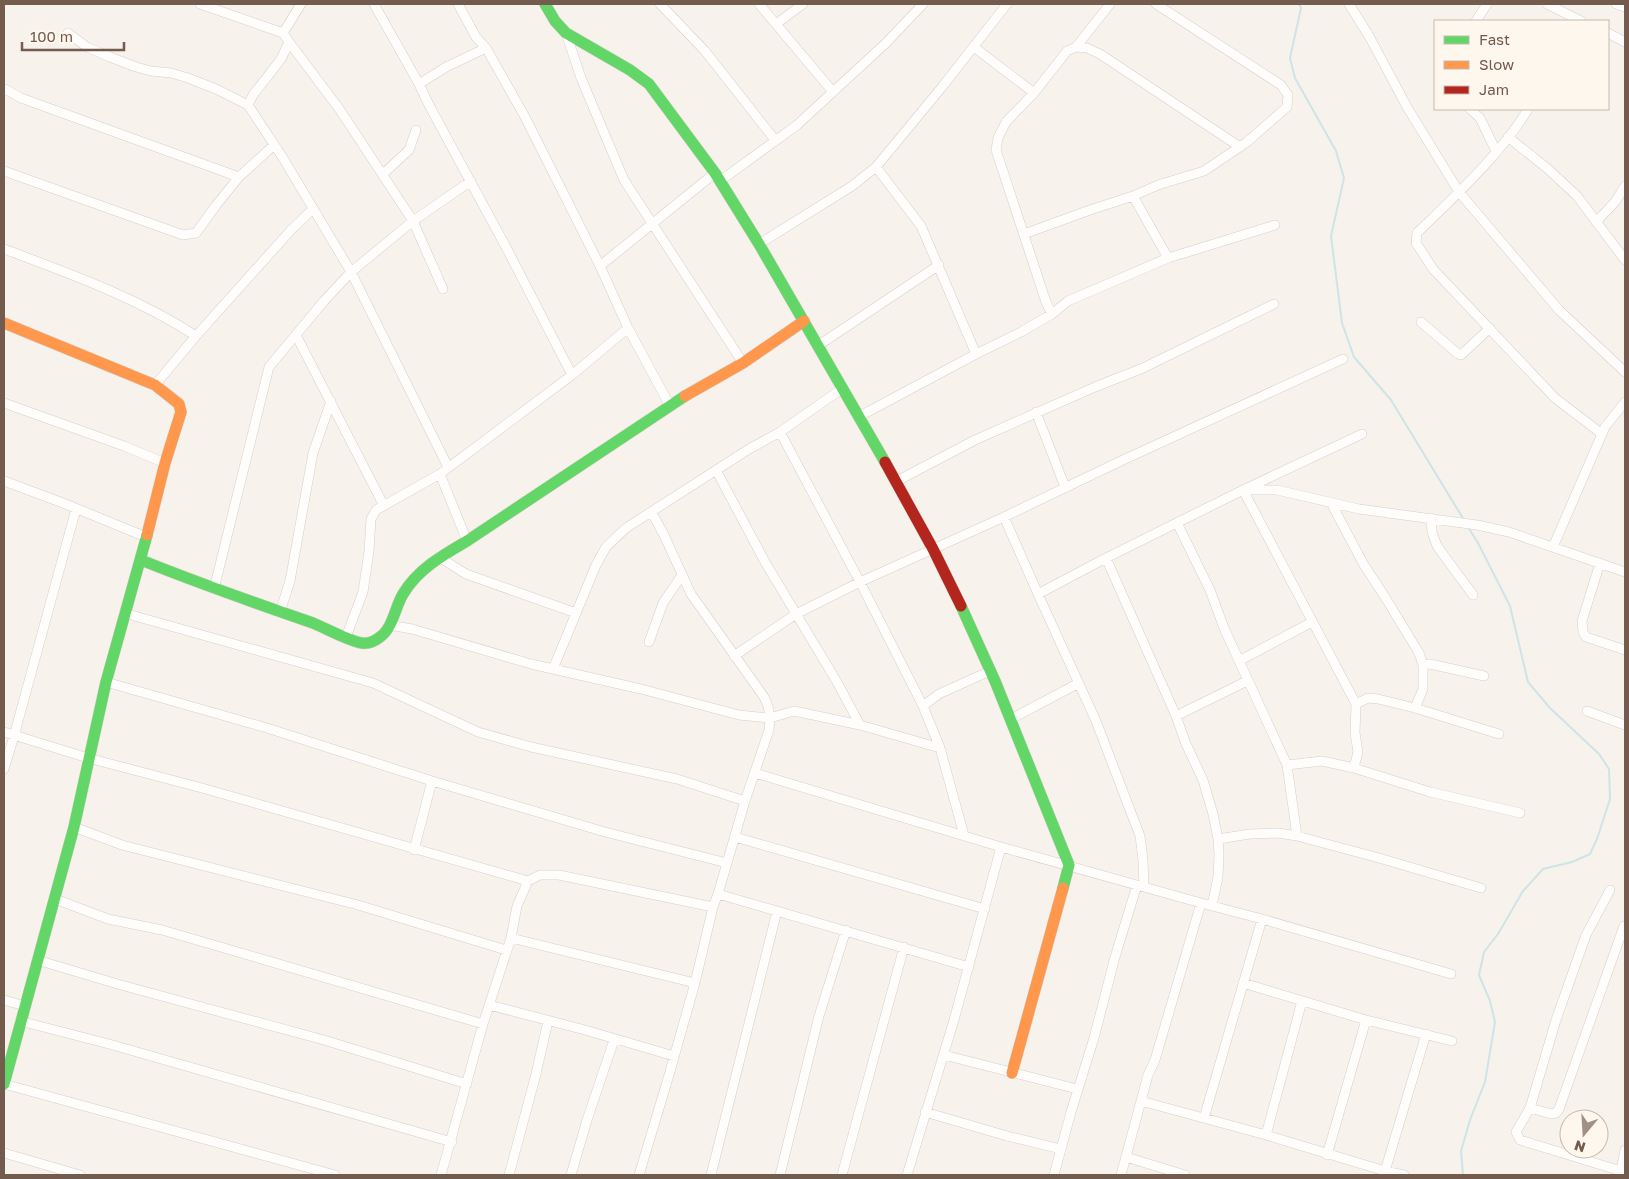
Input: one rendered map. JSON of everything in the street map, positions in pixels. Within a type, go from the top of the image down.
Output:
[{"type":"street","points":[[200,4],[282,33],[340,110],[414,221],[443,289]]},
{"type":"street","points":[[282,33],[301,4]]},
{"type":"street","points":[[374,4],[471,181],[572,376]]},
{"type":"street","points":[[458,4],[476,37],[486,48],[525,117],[600,266],[628,328],[670,406]]},
{"type":"street","points":[[545,4],[566,34],[581,78],[624,180],[743,363]]},
{"type":"street","points":[[759,4],[833,92]]},
{"type":"street","points":[[776,24],[802,4]]},
{"type":"street","points":[[600,266],[652,224],[717,177],[797,125],[886,43],[923,4]]},
{"type":"street","points":[[759,244],[852,186],[876,167],[974,47],[1006,4]]},
{"type":"street","points":[[1052,314],[1046,302],[996,150],[998,138],[1006,122],[1034,93],[1067,51],[1076,47],[1110,4]]},
{"type":"street","points":[[1024,234],[1133,196],[1158,185],[1204,171],[1240,147],[1287,108],[1288,95],[1281,85],[1156,4]]},
{"type":"street","points":[[1349,4],[1369,36],[1407,107],[1459,192],[1559,310],[1625,372]]},
{"type":"street","points":[[1477,20],[1487,4]]},
{"type":"street","points":[[1547,4],[1576,20]]},
{"type":"street","points":[[1616,4],[1625,7]]},
{"type":"street","points":[[665,5],[705,51],[775,140]]},
{"type":"street","points":[[68,33],[87,47],[136,67],[172,73],[216,89],[248,105],[351,272],[448,467]]},
{"type":"street","points":[[566,34],[630,70],[649,84],[717,177],[819,345],[933,549],[969,622],[1011,719],[1069,865],[1012,1073]]},
{"type":"street","points":[[1609,34],[1625,42]]},
{"type":"street","points":[[248,105],[253,95],[282,59],[289,42]]},
{"type":"street","points":[[974,47],[1034,93]]},
{"type":"street","points":[[1076,47],[1086,48],[1100,54],[1240,147]]},
{"type":"street","points":[[419,84],[446,67],[486,48]]},
{"type":"street","points":[[4,90],[21,98],[239,177]]},
{"type":"street","points":[[1471,110],[1480,118],[1496,151]]},
{"type":"street","points":[[1527,110],[1508,137],[1459,192],[1417,232],[1415,236],[1416,243],[1433,269],[1555,398],[1602,434]]},
{"type":"street","points":[[383,174],[409,150],[416,130]]},
{"type":"street","points":[[1508,137],[1548,168],[1577,196],[1625,260]]},
{"type":"street","points":[[4,171],[190,236],[196,233],[239,177],[274,145]]},
{"type":"street","points":[[876,167],[916,219],[939,265],[976,354]]},
{"type":"street","points":[[214,589],[269,366],[351,272],[414,221],[471,181]]},
{"type":"street","points":[[1596,222],[1616,202],[1625,186]]},
{"type":"street","points":[[1133,196],[1168,258]]},
{"type":"street","points":[[155,384],[291,230],[313,209]]},
{"type":"street","points":[[860,416],[1052,314],[1068,301],[1168,258],[1275,225]]},
{"type":"street","points":[[4,249],[99,284],[169,318],[196,336]]},
{"type":"street","points":[[819,345],[939,265]]},
{"type":"street","points":[[895,482],[975,440],[1036,412],[1143,368],[1274,304]]},
{"type":"street","points":[[141,560],[362,643],[372,642],[382,636],[403,594],[417,576],[439,557],[467,541],[701,386],[743,363],[804,321]]},
{"type":"street","points":[[1421,322],[1461,355],[1490,328]]},
{"type":"street","points":[[4,323],[155,384],[179,404],[181,412],[165,463],[141,560],[124,613],[88,758],[74,828],[4,1084],[335,1175]]},
{"type":"street","points":[[346,636],[363,592],[371,519],[376,510],[440,474],[572,376],[628,328]]},
{"type":"street","points":[[296,335],[384,506]]},
{"type":"street","points":[[734,656],[796,614],[860,582],[1343,359]]},
{"type":"street","points":[[553,669],[596,565],[606,547],[626,528],[749,449],[780,432],[843,388]]},
{"type":"street","points":[[280,612],[290,581],[313,453],[331,401]]},
{"type":"street","points":[[1553,547],[1605,427],[1625,402]]},
{"type":"street","points":[[4,403],[124,446],[165,463]]},
{"type":"street","points":[[1036,412],[1065,487]]},
{"type":"street","points":[[780,432],[860,582],[923,706],[940,748],[964,835]]},
{"type":"street","points":[[1038,594],[1177,522],[1362,434]]},
{"type":"street","points":[[716,470],[765,562],[837,682],[860,725]]},
{"type":"street","points":[[440,474],[467,541]]},
{"type":"street","points":[[4,482],[146,537]]},
{"type":"street","points":[[1243,490],[1277,490],[1359,509],[1478,525],[1509,532],[1625,572]]},
{"type":"street","points":[[1243,490],[1356,704],[1355,733],[1358,752],[1354,768]]},
{"type":"street","points":[[1331,503],[1364,565],[1413,642],[1423,665],[1422,694],[1415,708]]},
{"type":"street","points":[[4,769],[76,509]]},
{"type":"street","points":[[639,1175],[695,984],[713,906],[769,730],[770,718],[764,697],[691,594],[652,513]]},
{"type":"street","points":[[1004,517],[1096,721],[1140,836],[1143,860],[1140,886],[1115,957],[1094,1038],[1077,1089],[1054,1175]]},
{"type":"street","points":[[1431,518],[1432,532],[1437,546],[1473,595]]},
{"type":"street","points":[[1177,522],[1210,590],[1238,661],[1287,765],[1297,836]]},
{"type":"street","points":[[439,557],[466,574],[576,613]]},
{"type":"street","points":[[1106,558],[1176,716],[1186,744],[1203,780],[1214,814],[1218,838],[1218,877],[1212,906]]},
{"type":"street","points":[[1600,563],[1582,621],[1583,632],[1586,637],[1625,650]]},
{"type":"street","points":[[649,642],[663,603],[682,575]]},
{"type":"street","points":[[124,613],[372,683],[478,732],[531,747],[677,779],[745,801]]},
{"type":"street","points":[[1238,661],[1312,622]]},
{"type":"street","points":[[389,625],[412,629],[553,669],[641,689],[739,715],[770,718],[794,711],[860,725],[940,748]]},
{"type":"street","points":[[1423,665],[1430,664],[1484,676]]},
{"type":"street","points":[[923,706],[939,694],[990,671]]},
{"type":"street","points":[[1176,716],[1247,681]]},
{"type":"street","points":[[106,682],[267,728],[432,781],[605,832],[727,864]]},
{"type":"street","points":[[1011,719],[1079,683]]},
{"type":"street","points":[[1356,704],[1368,698],[1415,708],[1500,734]]},
{"type":"street","points":[[1587,711],[1625,725]]},
{"type":"street","points":[[4,732],[88,758],[202,788],[528,881],[540,876],[559,875],[713,906]]},
{"type":"street","points":[[1287,765],[1322,761],[1354,768],[1430,792],[1520,813]]},
{"type":"street","points":[[755,773],[1001,847],[1212,906],[1262,918],[1451,974]]},
{"type":"street","points":[[414,850],[432,781]]},
{"type":"street","points":[[74,828],[122,845],[358,905],[506,950]]},
{"type":"street","points":[[1218,838],[1278,833],[1297,836],[1481,888]]},
{"type":"street","points":[[735,837],[984,909]]},
{"type":"street","points":[[910,1174],[925,1112],[944,1055],[1001,847]]},
{"type":"street","points":[[442,1175],[483,1024],[511,938],[517,906],[528,881]]},
{"type":"street","points":[[1610,890],[1583,943],[1556,1020],[1530,1108],[1516,1132],[1520,1140],[1620,1173],[1625,1150]]},
{"type":"street","points":[[718,894],[969,966]]},
{"type":"street","points":[[55,899],[108,919],[162,930],[223,947],[483,1024]]},
{"type":"street","points":[[1121,1175],[1141,1101],[1201,903]]},
{"type":"street","points":[[711,1175],[777,911]]},
{"type":"street","points":[[1204,1118],[1262,918]]},
{"type":"street","points":[[1530,1108],[1551,1114],[1556,1113],[1559,1109],[1624,926]]},
{"type":"street","points":[[780,1175],[819,1016],[846,930]]},
{"type":"street","points":[[511,938],[695,984]]},
{"type":"street","points":[[842,1175],[904,947]]},
{"type":"street","points":[[38,960],[121,985],[324,1040],[467,1084]]},
{"type":"street","points":[[1242,982],[1366,1020],[1452,1040]]},
{"type":"street","points":[[4,1000],[25,1006]]},
{"type":"street","points":[[1266,1136],[1302,1000]]},
{"type":"street","points":[[489,1005],[513,1010],[674,1056]]},
{"type":"street","points":[[1327,1155],[1366,1020]]},
{"type":"street","points":[[509,1175],[548,1021]]},
{"type":"street","points":[[20,1022],[118,1047],[452,1142]]},
{"type":"street","points":[[1385,1171],[1426,1034]]},
{"type":"street","points":[[571,1175],[586,1120],[614,1040]]},
{"type":"street","points":[[944,1055],[1077,1089]]},
{"type":"street","points":[[1141,1101],[1327,1155],[1404,1175]]},
{"type":"street","points":[[925,1112],[1007,1136],[1061,1149]]},
{"type":"street","points":[[4,1153],[44,1171],[80,1175]]},
{"type":"street","points":[[1126,1156],[1185,1175]]},
{"type":"waterway","points":[[1299,4],[1301,8],[1290,58],[1295,78],[1336,151],[1344,178],[1331,236],[1342,323],[1354,357],[1391,400],[1464,520]]},
{"type":"waterway","points":[[1463,1175],[1461,1151],[1470,1120],[1485,1082],[1495,1022],[1490,1001],[1479,975],[1484,952],[1498,934],[1523,891],[1543,869],[1572,862],[1590,854],[1610,799],[1609,769],[1599,754],[1550,708],[1528,682],[1510,606],[1468,527]]},
{"type":"traffic: fast","points":[[545,4],[555,21],[566,33],[630,70],[649,84],[715,173],[759,244],[885,462]]},
{"type":"traffic: fast","points":[[141,560],[313,623],[351,640],[369,643],[376,640],[388,628],[400,599],[409,585],[432,563],[685,396]]},
{"type":"traffic: fast","points":[[4,1084],[74,827],[106,682],[147,535]]},
{"type":"traffic: fast","points":[[961,606],[995,681],[1069,865],[1063,888]]},
{"type":"traffic: slow","points":[[685,396],[743,363],[804,321]]},
{"type":"traffic: slow","points":[[4,323],[155,385],[179,404],[181,412],[165,463],[147,535]]},
{"type":"traffic: slow","points":[[1012,1073],[1063,888]]},
{"type":"traffic: jam","points":[[885,462],[933,549],[961,606]]}]
